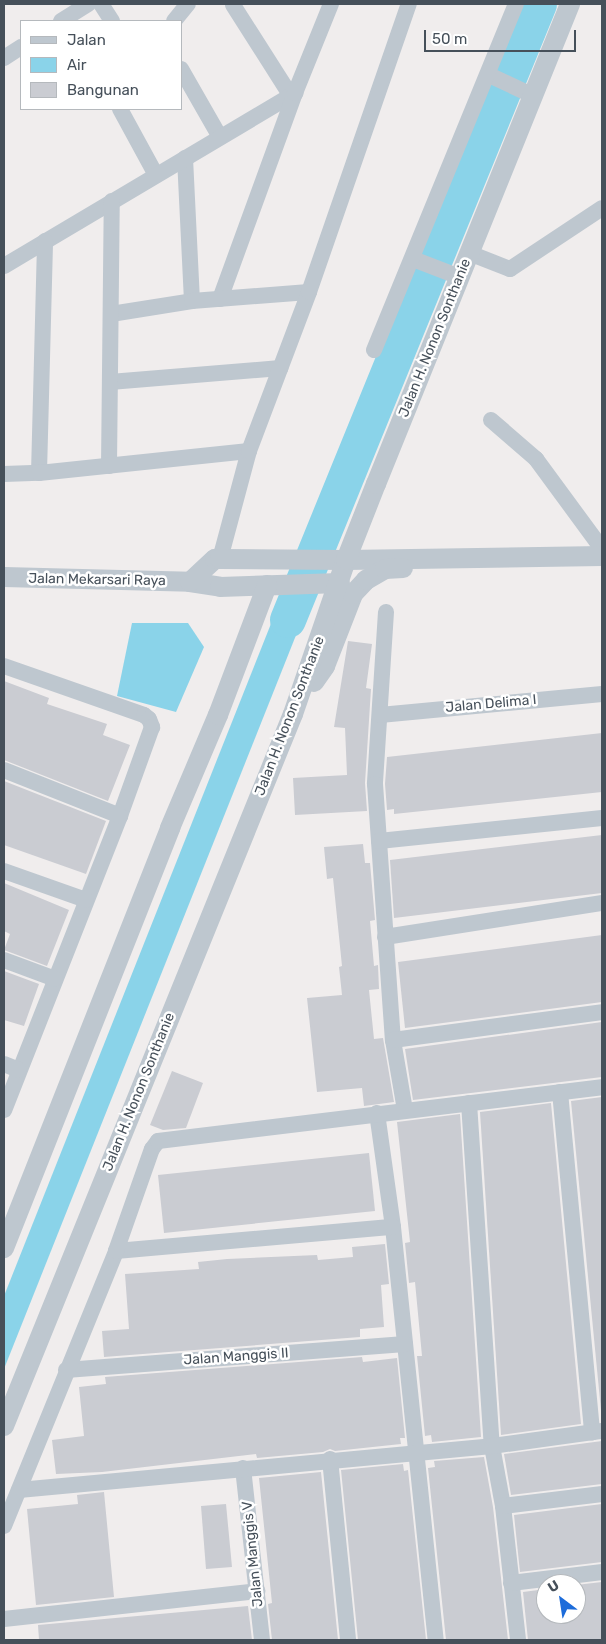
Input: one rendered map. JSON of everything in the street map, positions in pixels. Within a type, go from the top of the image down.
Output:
[{"type":"street","points":[[63,20],[88,4]]},
{"type":"street","points":[[101,4],[111,20]]},
{"type":"street","points":[[175,20],[188,4]]},
{"type":"street","points":[[220,298],[293,94],[331,4]]},
{"type":"street","points":[[224,559],[249,451],[308,292],[409,4]]},
{"type":"street","points":[[374,350],[416,259],[490,76],[516,4]]},
{"type":"street","name":"Jalan H. Nonon Sonthanie","points":[[4,1426],[293,714],[332,584],[453,274],[469,253],[528,93],[570,4]]},
{"type":"street","points":[[233,5],[293,94]]},
{"type":"street","points":[[4,58],[20,48]]},
{"type":"street","points":[[182,71],[220,137]]},
{"type":"street","points":[[490,76],[528,93]]},
{"type":"street","points":[[4,266],[293,94]]},
{"type":"street","points":[[121,110],[156,175]]},
{"type":"street","points":[[185,158],[192,301]]},
{"type":"street","points":[[109,466],[112,202]]},
{"type":"street","points":[[469,253],[510,269],[602,208]]},
{"type":"street","points":[[39,473],[45,241]]},
{"type":"street","points":[[416,259],[453,274]]},
{"type":"street","points":[[111,314],[192,301],[308,292]]},
{"type":"street","points":[[110,382],[280,368]]},
{"type":"street","points":[[491,420],[536,459],[602,549]]},
{"type":"street","points":[[4,474],[39,473],[249,451]]},
{"type":"street","points":[[190,582],[215,560],[224,559],[342,560],[602,556]]},
{"type":"street","points":[[293,714],[325,666],[353,594],[366,580],[385,570],[420,566],[436,558]]},
{"type":"street","name":"Jalan Mekarsari Raya","points":[[4,577],[190,582],[220,587],[332,584]]},
{"type":"street","points":[[4,1248],[170,828],[218,715],[266,585]]},
{"type":"street","points":[[386,612],[375,784],[393,1040],[405,1110]]},
{"type":"street","points":[[4,667],[144,715],[149,719],[152,727],[120,816],[55,978],[11,1067],[4,1110]]},
{"type":"street","name":"Jalan Delima I","points":[[380,715],[602,694]]},
{"type":"street","points":[[4,770],[120,816]]},
{"type":"street","points":[[378,841],[602,818]]},
{"type":"street","points":[[4,871],[86,900]]},
{"type":"street","points":[[385,937],[602,903]]},
{"type":"street","points":[[4,960],[55,978]]},
{"type":"street","points":[[393,1040],[602,1012]]},
{"type":"street","points":[[4,1526],[116,1251],[152,1149],[158,1141],[602,1087]]},
{"type":"street","points":[[19,1490],[330,1459],[492,1446],[597,1432],[560,1092]]},
{"type":"street","points":[[469,1103],[492,1446],[503,1506],[518,1640]]},
{"type":"street","points":[[377,1113],[393,1227],[436,1640]]},
{"type":"street","points":[[116,1251],[393,1227]]},
{"type":"street","name":"Jalan Manggis II","points":[[66,1370],[405,1344]]},
{"type":"street","points":[[330,1459],[348,1640]]},
{"type":"street","name":"Jalan Manggis V","points":[[243,1468],[262,1640]]},
{"type":"street","points":[[503,1506],[602,1494]]},
{"type":"street","points":[[511,1583],[602,1572]]},
{"type":"street","points":[[4,1619],[257,1591]]},
{"type":"water","points":[[312,595],[4,1369],[4,1296],[282,596]]},
{"type":"water","points":[[132,623],[188,623],[204,647],[176,712],[117,696]]},
{"type":"building","points":[[348,641],[372,644],[366,688],[371,689],[365,783],[367,811],[295,815],[293,778],[347,775],[345,728],[334,727]]},
{"type":"building","points":[[4,681],[49,698],[47,704],[107,724],[103,735],[130,745],[108,801],[4,760]]},
{"type":"building","points":[[602,733],[602,792],[394,814],[394,809],[387,810],[385,784],[387,757]]},
{"type":"building","points":[[4,781],[106,821],[86,874],[4,845]]},
{"type":"building","points":[[602,835],[602,893],[394,918],[390,860]]},
{"type":"building","points":[[363,844],[365,863],[370,863],[375,920],[370,921],[374,966],[378,965],[379,989],[369,990],[374,1039],[383,1038],[394,1102],[364,1106],[362,1088],[317,1092],[307,998],[342,995],[339,967],[342,966],[333,878],[327,879],[324,847]]},
{"type":"building","points":[[4,883],[69,910],[47,966],[4,950],[10,934],[4,931]]},
{"type":"building","points":[[602,935],[602,1002],[405,1028],[398,962]]},
{"type":"building","points":[[4,971],[39,984],[24,1026],[4,1020]]},
{"type":"building","points":[[602,1022],[602,1077],[413,1100],[405,1049]]},
{"type":"building","points":[[172,1071],[203,1083],[186,1128],[163,1130],[150,1125]]},
{"type":"building","points":[[602,1097],[602,1421],[571,1101]]},
{"type":"building","points":[[551,1103],[581,1424],[501,1435],[480,1112]]},
{"type":"building","points":[[460,1114],[481,1437],[432,1442],[431,1435],[425,1436],[417,1356],[422,1356],[415,1282],[409,1283],[405,1243],[410,1242],[397,1122]]},
{"type":"building","points":[[369,1153],[375,1211],[164,1233],[158,1175]]},
{"type":"building","points":[[385,1244],[389,1284],[381,1285],[384,1327],[360,1329],[360,1337],[104,1357],[102,1331],[129,1329],[125,1274],[199,1269],[198,1262],[227,1259],[317,1255],[318,1260],[353,1257],[352,1247]]},
{"type":"building","points":[[362,1357],[363,1362],[397,1358],[405,1438],[400,1438],[401,1444],[335,1451],[330,1449],[323,1452],[257,1458],[256,1454],[102,1472],[56,1474],[52,1440],[84,1436],[79,1387],[106,1384],[105,1377]]},
{"type":"building","points":[[602,1441],[602,1484],[511,1495],[504,1454]]},
{"type":"building","points":[[484,1457],[493,1507],[508,1640],[446,1640],[428,1468],[435,1467],[434,1461]]},
{"type":"building","points":[[403,1464],[404,1471],[408,1470],[426,1640],[358,1640],[341,1470]]},
{"type":"building","points":[[321,1472],[338,1640],[272,1640],[268,1604],[272,1603],[259,1478]]},
{"type":"building","points":[[104,1492],[114,1597],[36,1605],[27,1509],[78,1504],[77,1495]]},
{"type":"building","points":[[226,1504],[232,1567],[206,1569],[201,1506]]},
{"type":"building","points":[[602,1504],[602,1562],[520,1572],[514,1515]]},
{"type":"building","points":[[602,1582],[602,1640],[528,1640],[523,1592],[536,1590],[536,1624],[586,1624],[586,1584]]},
{"type":"building","points":[[248,1606],[252,1640],[39,1640],[38,1625]]},
{"type":"waterway","points":[[288,620],[539,4]]}]
